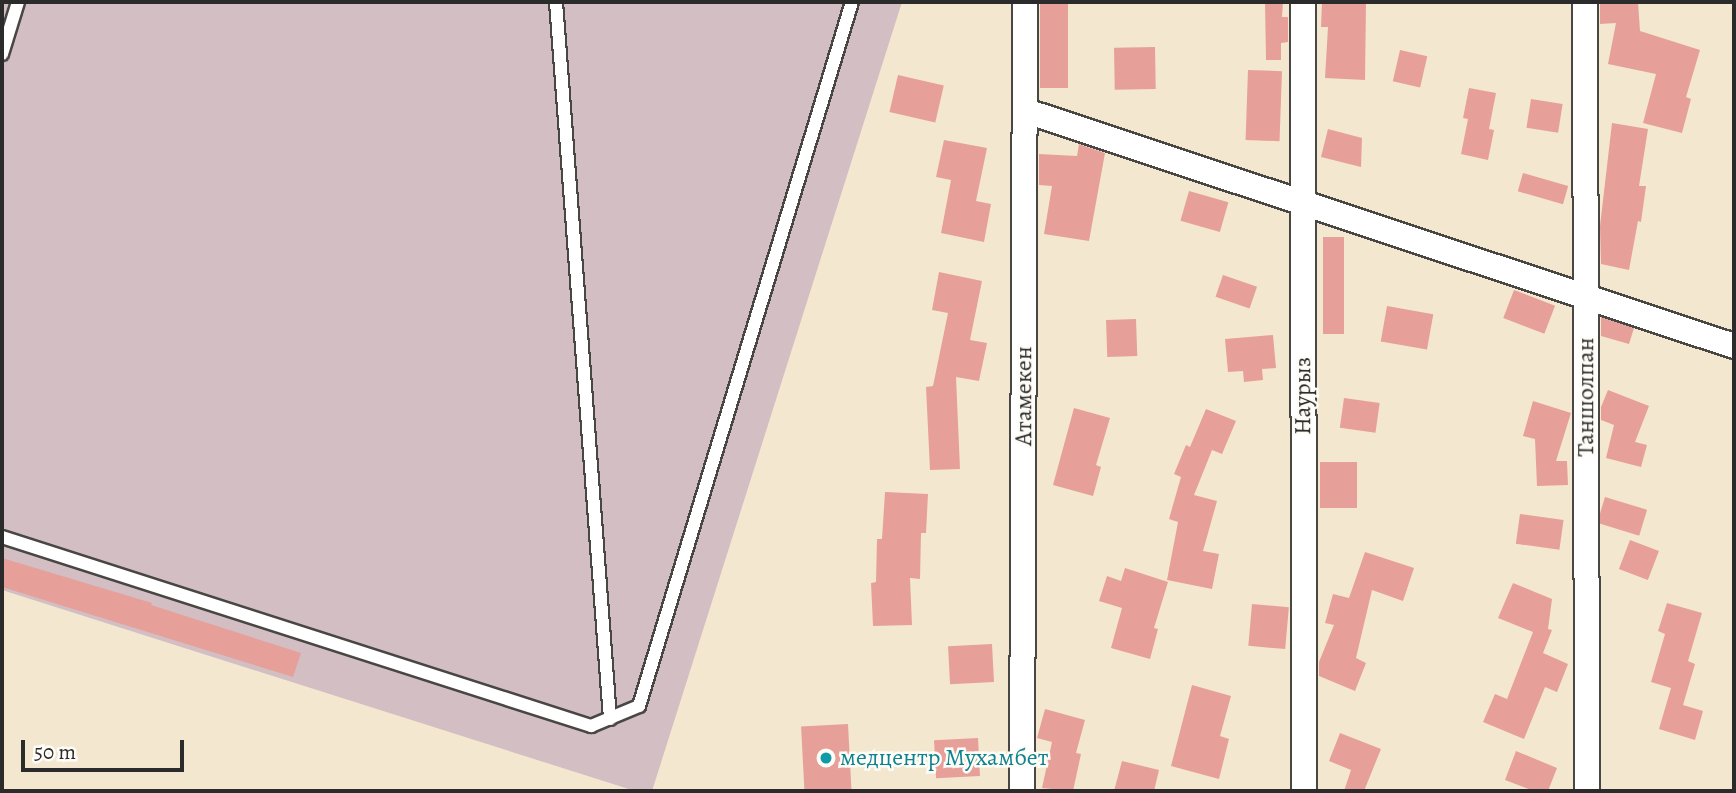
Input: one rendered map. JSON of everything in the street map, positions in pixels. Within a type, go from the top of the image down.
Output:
[{"type":"street","name":"Атамекен","points":[[1022,791],[1025,2]]},
{"type":"street","name":"Наурыз","points":[[1303,2],[1304,791]]},
{"type":"street","name":"Таншолпан","points":[[1585,2],[1587,791]]},
{"type":"street","points":[[1026,111],[1302,205],[1734,346]]},
{"type":"lane","points":[[2,54],[18,2]]},
{"type":"lane","points":[[556,2],[610,719]]},
{"type":"lane","points":[[2,537],[591,726],[639,706],[852,2]]},
{"type":"shaded area","points":[[2,2],[902,2],[652,791],[635,791],[2,590]]},
{"type":"building","points":[[1040,2],[1068,2],[1068,88],[1040,88]]},
{"type":"building","points":[[1265,2],[1283,2],[1282,17],[1288,17],[1288,42],[1281,43],[1281,60],[1266,60]]},
{"type":"building","points":[[1322,2],[1366,2],[1365,80],[1325,78],[1328,27],[1321,27]]},
{"type":"building","points":[[1600,2],[1638,2],[1640,31],[1700,50],[1686,97],[1691,99],[1682,133],[1643,123],[1656,74],[1608,64],[1616,23],[1600,24]]},
{"type":"building","points":[[1155,47],[1156,89],[1115,90],[1114,48]]},
{"type":"building","points":[[1400,50],[1427,56],[1420,87],[1393,81]]},
{"type":"building","points":[[1248,70],[1282,71],[1280,141],[1246,140]]},
{"type":"building","points":[[898,75],[944,86],[935,123],[889,112]]},
{"type":"building","points":[[1469,88],[1496,93],[1489,129],[1494,130],[1488,160],[1461,154],[1468,119],[1463,118]]},
{"type":"building","points":[[1531,99],[1563,104],[1558,133],[1526,128]]},
{"type":"building","points":[[1612,123],[1648,129],[1639,186],[1646,186],[1641,222],[1638,221],[1629,270],[1601,264],[1600,226]]},
{"type":"building","points":[[1328,129],[1362,138],[1361,167],[1321,157]]},
{"type":"building","points":[[944,140],[987,148],[976,201],[991,204],[984,242],[941,233],[951,180],[936,177]]},
{"type":"building","points":[[1079,144],[1105,153],[1089,241],[1044,234],[1052,186],[1039,185],[1039,154],[1077,156]]},
{"type":"building","points":[[1523,173],[1568,186],[1563,204],[1518,191]]},
{"type":"building","points":[[1189,191],[1228,202],[1220,232],[1180,221]]},
{"type":"building","points":[[1323,237],[1344,237],[1344,334],[1323,334]]},
{"type":"building","points":[[939,272],[982,281],[970,340],[987,343],[979,381],[956,377],[960,469],[930,470],[926,387],[933,386],[948,313],[932,310]]},
{"type":"building","points":[[1223,275],[1257,287],[1250,308],[1216,297]]},
{"type":"building","points":[[1514,290],[1555,306],[1544,334],[1503,318]]},
{"type":"building","points":[[1387,306],[1433,314],[1427,350],[1381,341]]},
{"type":"building","points":[[1601,317],[1634,328],[1629,344],[1601,336]]},
{"type":"building","points":[[1136,319],[1137,356],[1107,357],[1106,320]]},
{"type":"building","points":[[1273,335],[1276,368],[1262,369],[1263,380],[1244,382],[1243,371],[1228,372],[1225,339]]},
{"type":"building","points":[[1608,390],[1649,406],[1635,442],[1647,445],[1641,467],[1606,458],[1614,425],[1601,420],[1601,407]]},
{"type":"building","points":[[1344,398],[1380,403],[1375,433],[1340,428]]},
{"type":"building","points":[[1533,401],[1571,413],[1556,461],[1567,461],[1568,485],[1537,486],[1535,439],[1523,436]]},
{"type":"building","points":[[1074,408],[1110,418],[1096,465],[1101,467],[1093,496],[1053,485]]},
{"type":"building","points":[[1206,409],[1236,421],[1222,454],[1212,450],[1194,495],[1217,501],[1203,551],[1219,554],[1212,589],[1167,580],[1178,522],[1169,519],[1181,477],[1174,474],[1186,445],[1190,447]]},
{"type":"building","points":[[1320,462],[1357,462],[1357,508],[1320,508]]},
{"type":"building","points":[[885,492],[928,494],[926,533],[921,533],[920,579],[910,578],[912,625],[873,626],[871,583],[876,582],[877,539],[882,539]]},
{"type":"building","points":[[1605,497],[1647,510],[1639,536],[1597,523]]},
{"type":"building","points":[[1520,514],[1564,520],[1559,550],[1516,544]]},
{"type":"building","points":[[1630,540],[1659,551],[1648,580],[1619,569]]},
{"type":"building","points":[[1365,552],[1414,568],[1403,601],[1372,590],[1356,658],[1366,663],[1355,691],[1319,676],[1319,662],[1334,625],[1325,623],[1333,594],[1349,598]]},
{"type":"building","points":[[2,558],[152,603],[151,605],[301,653],[293,677],[2,587]]},
{"type":"building","points":[[1125,568],[1168,582],[1154,628],[1158,629],[1150,659],[1111,648],[1122,608],[1099,601],[1107,576],[1121,581]]},
{"type":"building","points":[[1513,583],[1552,599],[1548,629],[1552,630],[1543,653],[1568,664],[1557,692],[1545,687],[1524,739],[1483,722],[1495,694],[1507,699],[1533,632],[1498,618]]},
{"type":"building","points":[[1667,603],[1702,613],[1688,661],[1695,664],[1683,705],[1703,711],[1695,740],[1659,729],[1671,688],[1651,682],[1665,634],[1658,631]]},
{"type":"building","points":[[1252,604],[1289,607],[1285,649],[1248,646]]},
{"type":"building","points":[[992,644],[994,682],[950,684],[948,646]]},
{"type":"building","points":[[1192,685],[1231,696],[1220,736],[1229,739],[1219,779],[1171,766]]},
{"type":"building","points":[[1045,709],[1085,720],[1076,753],[1081,754],[1073,791],[1042,788],[1052,742],[1037,738]]},
{"type":"building","name":"медцентр Мухамбет","points":[[848,724],[852,791],[804,791],[801,726]]},
{"type":"building","points":[[1340,733],[1381,749],[1364,791],[1344,791],[1351,770],[1329,761]]},
{"type":"building","points":[[978,738],[980,776],[936,778],[934,740]]},
{"type":"building","points":[[1516,751],[1557,768],[1548,791],[1534,791],[1505,780]]},
{"type":"building","points":[[1122,761],[1159,770],[1154,791],[1114,791]]},
{"type":"place","name":"медцентр Мухамбет","points":[[826,758]]}]
